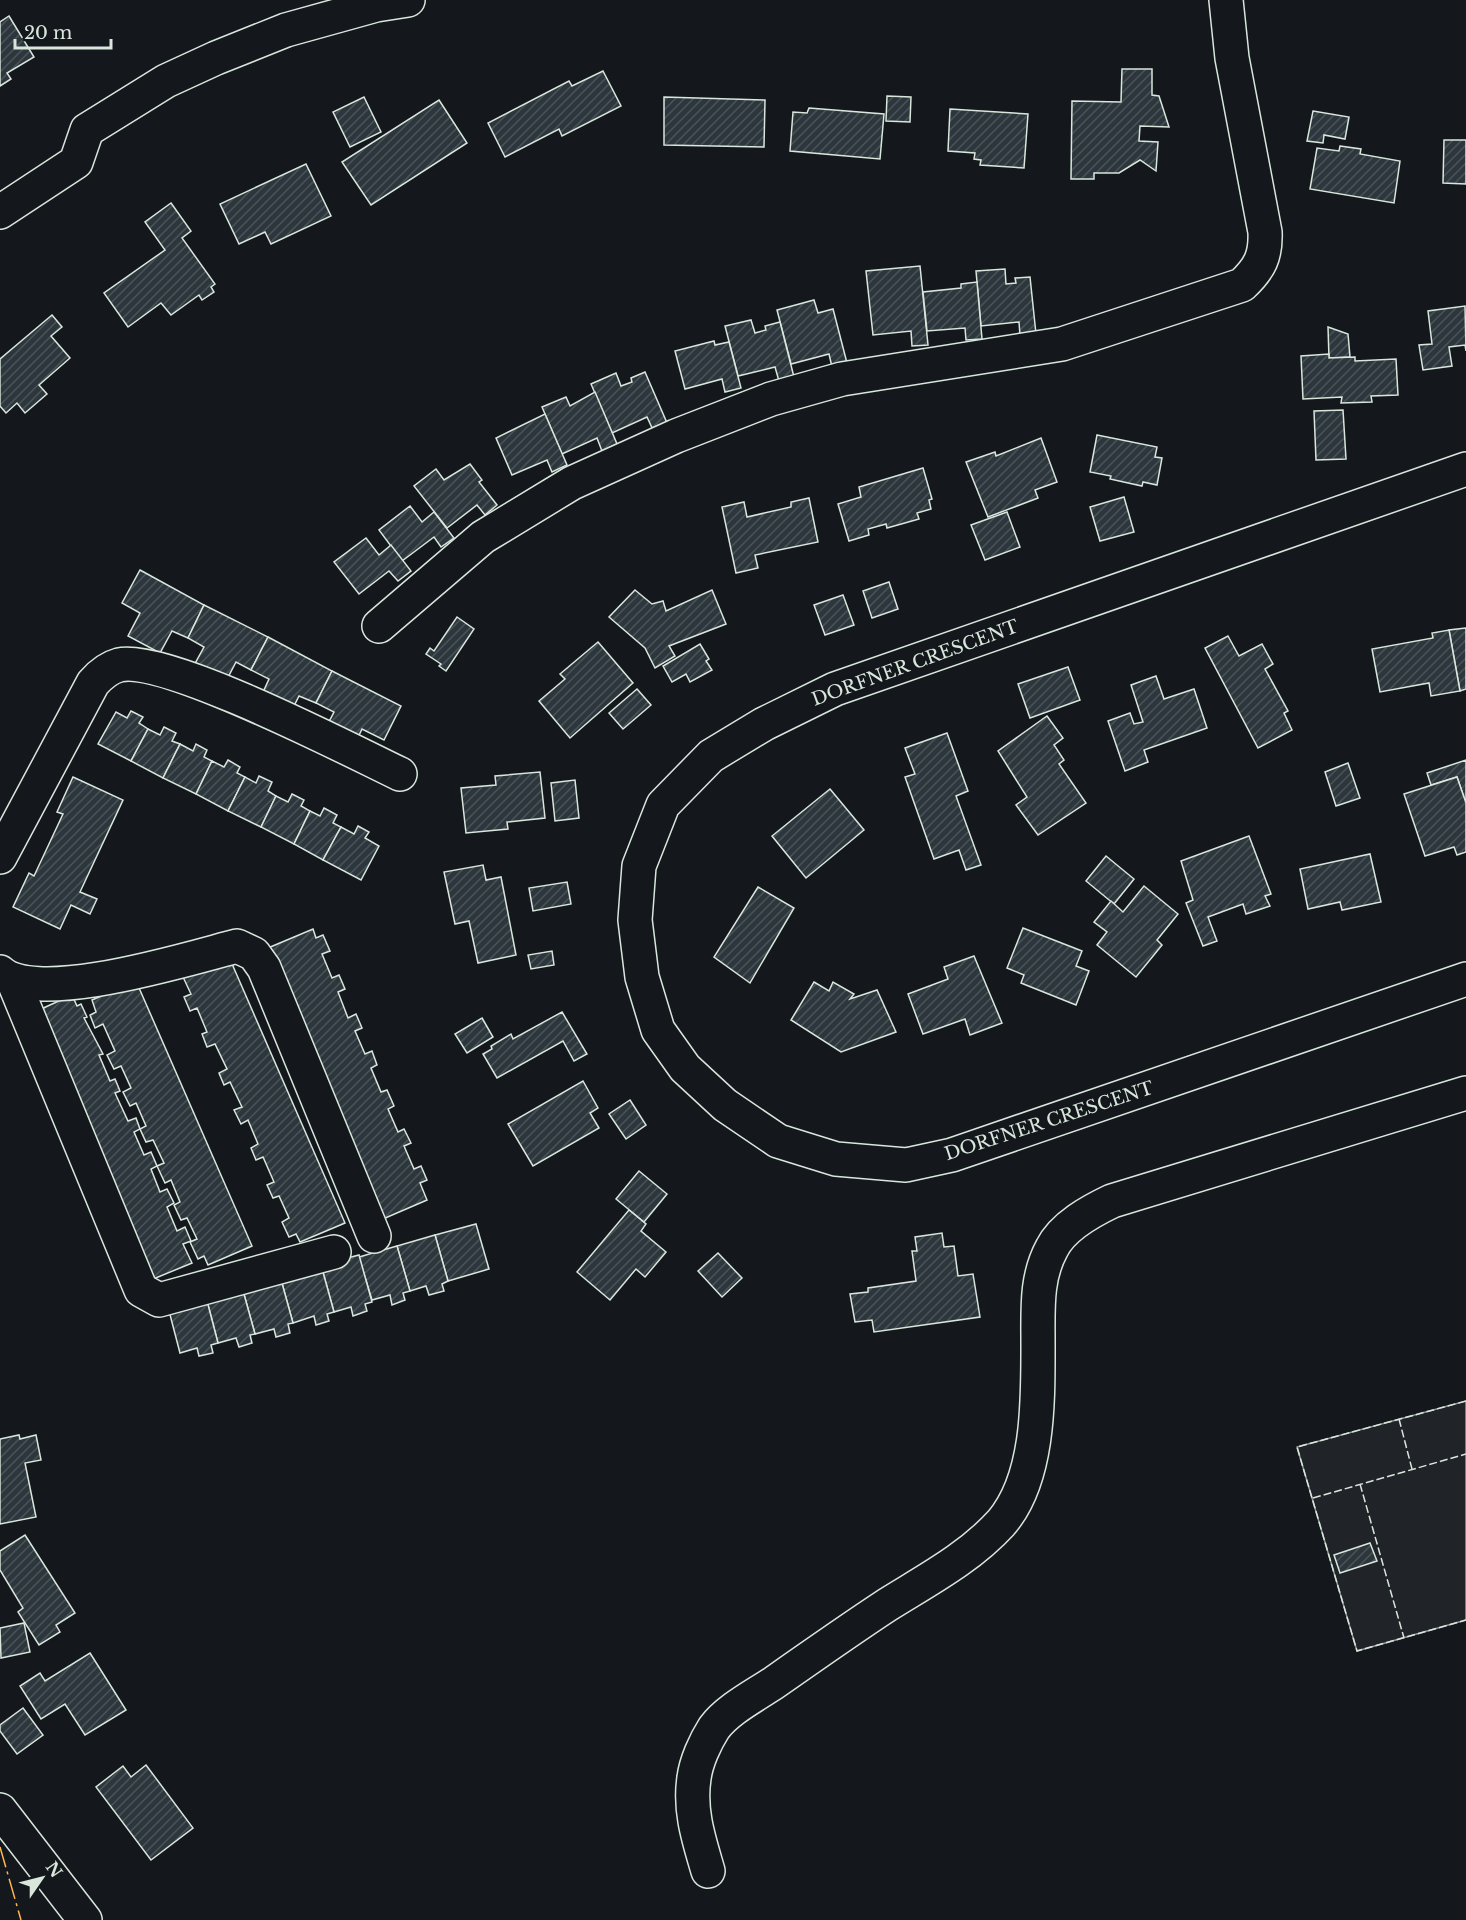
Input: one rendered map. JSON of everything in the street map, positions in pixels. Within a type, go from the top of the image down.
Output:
[{"type":"street","points":[[0,212],[76,162],[87,130],[166,81],[286,30],[376,5],[408,0]]},
{"type":"street","points":[[380,626],[483,537],[572,483],[676,436],[750,407],[842,380],[1062,344],[1242,285],[1258,271],[1266,251],[1265,232],[1232,58],[1226,0]]},
{"type":"street","name":"DORFNER CRESCENT","points":[[1466,469],[834,689],[764,724],[711,756],[663,805],[639,866],[635,920],[642,977],[658,1030],[685,1068],[724,1105],[778,1141],[836,1159],[906,1165],[994,1143],[1466,979]]},
{"type":"street","points":[[0,857],[93,683],[104,671],[119,665],[136,664],[202,682],[400,774]]},
{"type":"street","points":[[6,976],[21,983],[65,984],[134,972],[237,946],[254,954],[264,968],[374,1236]]},
{"type":"street","points":[[6,976],[141,1290],[159,1300],[334,1252]]},
{"type":"street","points":[[708,1871],[692,1813],[694,1777],[702,1750],[715,1727],[742,1704],[837,1637],[969,1553],[999,1525],[1017,1501],[1031,1457],[1038,1372],[1038,1296],[1042,1273],[1053,1246],[1072,1226],[1094,1209],[1112,1201],[1466,1093]]},
{"type":"street","points":[[0,1811],[85,1920]]},
{"type":"shaded area","points":[[1466,1401],[1466,1620],[1357,1651],[1297,1447]]},
{"type":"building","points":[[9,16],[34,57],[7,73],[11,79],[0,86],[0,22]]},
{"type":"building","points":[[1122,69],[1152,69],[1152,95],[1159,96],[1169,127],[1140,126],[1139,141],[1158,142],[1156,171],[1140,160],[1119,173],[1094,173],[1094,179],[1071,179],[1072,101],[1121,102]]},
{"type":"building","points":[[603,71],[621,106],[562,136],[559,129],[505,157],[488,123],[569,81],[572,86]]},
{"type":"building","points":[[887,96],[911,97],[910,122],[886,121]]},
{"type":"building","points":[[364,97],[381,132],[350,147],[333,112]]},
{"type":"building","points":[[664,97],[765,100],[764,147],[664,145]]},
{"type":"building","points":[[439,100],[467,143],[371,205],[342,162]]},
{"type":"building","points":[[809,108],[884,114],[880,159],[790,151],[793,112],[807,113]]},
{"type":"building","points":[[950,109],[1028,114],[1024,168],[980,165],[981,160],[974,159],[975,153],[948,151]]},
{"type":"building","points":[[1313,111],[1349,117],[1345,139],[1324,135],[1323,143],[1307,141]]},
{"type":"building","points":[[1444,140],[1466,140],[1466,184],[1443,183]]},
{"type":"building","points":[[1340,146],[1361,149],[1360,154],[1400,161],[1394,203],[1310,189],[1317,148],[1339,151]]},
{"type":"building","points":[[306,164],[331,216],[271,244],[265,232],[239,244],[220,204]]},
{"type":"building","points":[[171,203],[191,231],[182,238],[215,284],[211,287],[214,292],[202,300],[199,295],[171,315],[161,303],[128,327],[104,293],[165,250],[145,222]]},
{"type":"building","points":[[920,266],[928,345],[912,346],[911,331],[873,335],[866,271]]},
{"type":"building","points":[[1005,269],[1006,284],[1016,283],[1015,278],[1030,277],[1036,334],[1020,335],[1019,322],[981,326],[976,271]]},
{"type":"building","points":[[977,282],[982,339],[966,340],[965,328],[927,331],[923,292],[961,288],[961,284]]},
{"type":"building","points":[[814,300],[818,313],[833,309],[847,363],[832,367],[829,354],[791,364],[777,310]]},
{"type":"building","points":[[1465,306],[1466,351],[1465,345],[1449,347],[1452,366],[1423,370],[1419,345],[1432,344],[1428,311]]},
{"type":"building","points":[[52,315],[62,327],[51,336],[70,358],[39,385],[47,394],[25,413],[17,403],[6,413],[0,406],[0,359]]},
{"type":"building","points":[[751,320],[755,333],[766,330],[765,326],[780,322],[794,377],[779,381],[775,367],[738,376],[725,326]]},
{"type":"building","points":[[1328,327],[1348,334],[1350,357],[1329,358]]},
{"type":"building","points":[[714,341],[715,345],[729,342],[741,388],[725,392],[722,379],[685,389],[675,351]]},
{"type":"building","points":[[1329,354],[1329,358],[1355,357],[1355,361],[1396,359],[1398,395],[1371,396],[1372,402],[1341,403],[1342,397],[1303,399],[1301,356]]},
{"type":"building","points":[[645,372],[667,423],[653,430],[647,417],[612,433],[591,384],[616,373],[621,386],[632,382],[631,378]]},
{"type":"building","points":[[595,392],[617,444],[602,451],[597,438],[562,454],[542,407],[566,397],[570,406]]},
{"type":"building","points":[[1343,410],[1346,459],[1316,460],[1314,411]]},
{"type":"building","points":[[545,414],[567,465],[552,472],[547,460],[512,475],[496,438]]},
{"type":"building","points":[[1097,435],[1157,447],[1155,457],[1162,458],[1157,485],[1143,482],[1142,486],[1090,472]]},
{"type":"building","points":[[1041,438],[1057,482],[1035,490],[1038,498],[988,517],[966,462],[995,452],[996,456]]},
{"type":"building","points":[[470,464],[482,480],[479,482],[497,505],[485,515],[477,505],[447,528],[414,486],[436,469],[444,480]]},
{"type":"building","points":[[923,468],[932,499],[929,500],[931,509],[917,513],[919,519],[887,528],[886,524],[868,529],[869,535],[849,541],[838,504],[861,497],[859,487]]},
{"type":"building","points":[[1124,497],[1134,532],[1100,541],[1090,507]]},
{"type":"building","points":[[809,498],[818,542],[755,555],[758,568],[736,573],[722,507],[744,502],[747,517],[791,507],[791,502]]},
{"type":"building","points":[[410,506],[422,522],[434,512],[454,538],[441,547],[434,537],[402,561],[379,530]]},
{"type":"building","points":[[1007,512],[1020,547],[985,560],[971,525]]},
{"type":"building","points":[[366,538],[379,555],[391,545],[411,571],[398,581],[389,571],[359,594],[334,562]]},
{"type":"building","points":[[140,570],[204,605],[188,638],[172,631],[160,653],[128,636],[140,613],[122,603]]},
{"type":"building","points":[[889,582],[898,609],[872,618],[863,591]]},
{"type":"building","points":[[635,590],[652,604],[663,601],[666,611],[712,590],[726,624],[669,646],[675,656],[655,668],[645,648],[609,617]]},
{"type":"building","points":[[843,595],[854,625],[825,635],[814,605]]},
{"type":"building","points":[[204,605],[268,637],[251,670],[236,662],[224,685],[192,669],[204,647],[188,638]]},
{"type":"building","points":[[457,617],[474,629],[446,671],[439,666],[441,664],[426,654],[430,648],[434,651]]},
{"type":"building","points":[[1466,628],[1466,689],[1460,691],[1449,630]]},
{"type":"building","points":[[1449,630],[1460,691],[1431,696],[1429,683],[1380,692],[1372,649],[1433,638],[1432,633]]},
{"type":"building","points":[[1228,636],[1239,656],[1262,644],[1273,664],[1265,669],[1288,711],[1284,713],[1292,730],[1258,748],[1205,648]]},
{"type":"building","points":[[268,637],[332,671],[316,703],[299,696],[289,716],[259,701],[269,679],[251,670]]},
{"type":"building","points":[[598,642],[633,683],[570,738],[539,701],[565,679],[560,674]]},
{"type":"building","points":[[700,644],[709,659],[706,661],[712,670],[690,682],[686,674],[672,682],[663,666]]},
{"type":"building","points":[[1068,667],[1080,700],[1030,718],[1018,684]]},
{"type":"building","points":[[332,671],[401,706],[384,740],[362,729],[352,750],[322,735],[334,712],[316,703]]},
{"type":"building","points":[[1156,676],[1164,699],[1194,689],[1207,728],[1144,750],[1148,762],[1125,771],[1108,721],[1130,713],[1134,724],[1143,722],[1131,685]]},
{"type":"building","points":[[637,689],[651,705],[623,729],[609,713]]},
{"type":"building","points":[[131,711],[143,717],[139,723],[148,729],[131,761],[98,744],[116,712],[127,718]]},
{"type":"building","points":[[1047,716],[1063,738],[1054,745],[1064,760],[1059,764],[1086,803],[1038,835],[1016,805],[1027,797],[998,751]]},
{"type":"building","points":[[164,727],[176,733],[172,741],[180,744],[163,778],[131,761],[148,729],[160,735]]},
{"type":"building","points":[[947,733],[968,791],[956,796],[981,865],[966,870],[959,850],[934,859],[905,777],[915,774],[905,748]]},
{"type":"building","points":[[180,744],[193,751],[196,744],[207,750],[204,757],[212,761],[196,794],[163,778]]},
{"type":"building","points":[[228,760],[240,767],[237,773],[245,777],[228,811],[196,794],[212,761],[224,767]]},
{"type":"building","points":[[1466,760],[1466,803],[1457,777],[1431,785],[1427,773]]},
{"type":"building","points":[[1348,763],[1360,798],[1336,806],[1325,772]]},
{"type":"building","points":[[540,772],[545,818],[507,822],[508,829],[466,833],[461,788],[496,785],[495,776]]},
{"type":"building","points":[[259,776],[272,782],[268,791],[276,796],[261,827],[228,811],[245,777],[256,783]]},
{"type":"building","points":[[73,777],[123,800],[80,892],[97,899],[90,914],[71,905],[60,929],[13,907],[29,873],[34,876],[63,814],[57,812]]},
{"type":"building","points":[[1457,777],[1466,803],[1466,852],[1457,855],[1454,847],[1425,856],[1404,794]]},
{"type":"building","points":[[575,780],[579,818],[555,821],[551,783]]},
{"type":"building","points":[[830,789],[864,830],[806,878],[772,836]]},
{"type":"building","points":[[292,794],[304,800],[301,806],[310,811],[294,844],[261,827],[276,796],[288,802]]},
{"type":"building","points":[[324,808],[337,815],[333,823],[341,827],[323,860],[294,844],[310,811],[320,816]]},
{"type":"building","points":[[358,826],[369,832],[365,838],[379,846],[361,880],[323,860],[341,827],[354,834]]},
{"type":"building","points":[[1249,836],[1271,894],[1265,896],[1270,906],[1246,914],[1243,904],[1208,917],[1217,941],[1203,946],[1186,903],[1193,900],[1181,861]]},
{"type":"building","points":[[1370,854],[1381,902],[1342,910],[1340,902],[1308,909],[1300,869]]},
{"type":"building","points":[[1106,856],[1134,879],[1114,904],[1086,881]]},
{"type":"building","points":[[483,865],[486,880],[501,877],[516,955],[478,963],[469,921],[455,924],[444,872]]},
{"type":"building","points":[[567,882],[571,904],[533,911],[529,888]]},
{"type":"building","points":[[1144,886],[1178,914],[1157,940],[1162,945],[1136,977],[1097,945],[1107,932],[1094,922],[1111,901],[1123,912]]},
{"type":"building","points":[[758,887],[794,908],[750,983],[714,957]]},
{"type":"building","points":[[1023,928],[1082,951],[1076,966],[1089,971],[1076,1005],[1021,983],[1024,975],[1007,968]]},
{"type":"building","points":[[313,929],[316,938],[323,935],[330,951],[322,954],[332,978],[339,975],[345,989],[338,992],[348,1018],[356,1014],[362,1028],[355,1031],[365,1054],[372,1051],[377,1065],[371,1068],[381,1092],[387,1090],[394,1106],[388,1109],[398,1132],[404,1129],[411,1143],[404,1146],[414,1169],[421,1166],[427,1180],[420,1183],[427,1200],[383,1219],[268,948]]},
{"type":"building","points":[[552,951],[554,965],[531,969],[528,955]]},
{"type":"building","points":[[974,956],[1002,1023],[970,1035],[965,1019],[923,1034],[908,994],[948,979],[944,967]]},
{"type":"building","points":[[229,957],[345,1223],[300,1242],[296,1234],[289,1237],[282,1222],[289,1218],[279,1196],[273,1198],[267,1185],[274,1182],[263,1157],[256,1160],[251,1148],[258,1144],[248,1120],[241,1124],[234,1110],[242,1107],[230,1082],[224,1085],[219,1073],[227,1069],[215,1044],[207,1047],[202,1034],[207,1032],[197,1008],[190,1011],[184,997],[191,994],[183,977]]},
{"type":"building","points":[[136,981],[252,1246],[208,1265],[204,1256],[198,1259],[190,1242],[197,1239],[187,1218],[181,1220],[174,1205],[180,1202],[171,1180],[165,1183],[157,1166],[164,1163],[153,1140],[146,1142],[140,1129],[146,1126],[136,1103],[130,1106],[123,1092],[131,1088],[121,1066],[114,1069],[107,1055],[115,1051],[103,1024],[95,1028],[90,1015],[96,1012],[92,1000]]},
{"type":"building","points":[[814,982],[829,991],[833,982],[854,994],[850,999],[877,990],[896,1032],[841,1052],[791,1020]]},
{"type":"building","points":[[72,995],[77,1006],[81,1004],[87,1017],[84,1018],[103,1054],[99,1055],[110,1081],[115,1079],[120,1091],[115,1093],[128,1121],[136,1118],[140,1129],[134,1132],[144,1155],[151,1152],[157,1166],[151,1169],[160,1192],[167,1189],[174,1203],[167,1207],[177,1231],[185,1227],[191,1241],[183,1244],[192,1263],[146,1282],[28,1015]]},
{"type":"building","points":[[562,1012],[587,1054],[574,1061],[563,1041],[497,1078],[483,1054],[492,1049],[491,1046],[511,1034],[513,1039]]},
{"type":"building","points":[[482,1018],[493,1037],[467,1053],[455,1034]]},
{"type":"building","points":[[583,1081],[598,1108],[590,1113],[599,1128],[533,1166],[508,1124]]},
{"type":"building","points":[[630,1100],[646,1125],[626,1139],[609,1114]]},
{"type":"building","points":[[639,1171],[667,1194],[644,1222],[616,1199]]},
{"type":"building","points":[[629,1210],[646,1224],[641,1231],[666,1252],[645,1277],[636,1269],[610,1300],[577,1272]]},
{"type":"building","points":[[476,1224],[489,1269],[448,1281],[435,1235]]},
{"type":"building","points":[[942,1233],[944,1247],[954,1246],[958,1276],[973,1274],[980,1317],[874,1332],[872,1320],[855,1322],[850,1294],[868,1292],[868,1288],[916,1281],[912,1251],[917,1251],[915,1237]]},
{"type":"building","points":[[435,1235],[448,1281],[442,1284],[444,1291],[429,1295],[426,1286],[410,1291],[397,1246]]},
{"type":"building","points":[[397,1246],[410,1291],[403,1293],[405,1300],[392,1305],[390,1295],[372,1300],[359,1257]]},
{"type":"building","points":[[718,1253],[742,1278],[722,1297],[698,1271]]},
{"type":"building","points":[[359,1255],[372,1302],[365,1304],[367,1311],[353,1316],[351,1307],[334,1312],[321,1265]]},
{"type":"building","points":[[321,1265],[334,1312],[327,1314],[329,1321],[316,1325],[314,1316],[293,1323],[280,1276]]},
{"type":"building","points":[[280,1276],[293,1323],[288,1324],[290,1333],[276,1337],[274,1329],[255,1334],[242,1287]]},
{"type":"building","points":[[242,1287],[255,1334],[250,1335],[252,1343],[239,1347],[236,1338],[218,1343],[206,1297]]},
{"type":"building","points":[[206,1297],[218,1343],[211,1345],[213,1353],[199,1356],[197,1348],[180,1353],[168,1307]]},
{"type":"building","points":[[19,1435],[20,1439],[36,1435],[41,1460],[25,1463],[36,1517],[0,1524],[0,1439]]},
{"type":"building","points":[[25,1535],[75,1613],[56,1625],[60,1632],[39,1645],[18,1612],[23,1608],[0,1570],[0,1551]]},
{"type":"building","points":[[1370,1543],[1377,1561],[1340,1573],[1334,1555]]},
{"type":"building","points":[[24,1623],[30,1652],[1,1658],[0,1628]]},
{"type":"building","points":[[90,1653],[126,1710],[85,1735],[65,1704],[41,1719],[20,1686],[40,1673],[45,1681]]},
{"type":"building","points":[[23,1708],[43,1735],[17,1754],[0,1731],[0,1725]]},
{"type":"building","points":[[146,1765],[193,1828],[151,1860],[96,1787],[123,1766],[131,1777]]},
{"type":"fence","points":[[1466,1401],[1297,1447],[1357,1651],[1466,1620]]},
{"type":"fence","points":[[1399,1419],[1412,1469]]},
{"type":"fence","points":[[1313,1498],[1466,1454]]},
{"type":"fence","points":[[1360,1484],[1404,1638]]},
{"type":"power","points":[[0,1847],[21,1920]]}]
